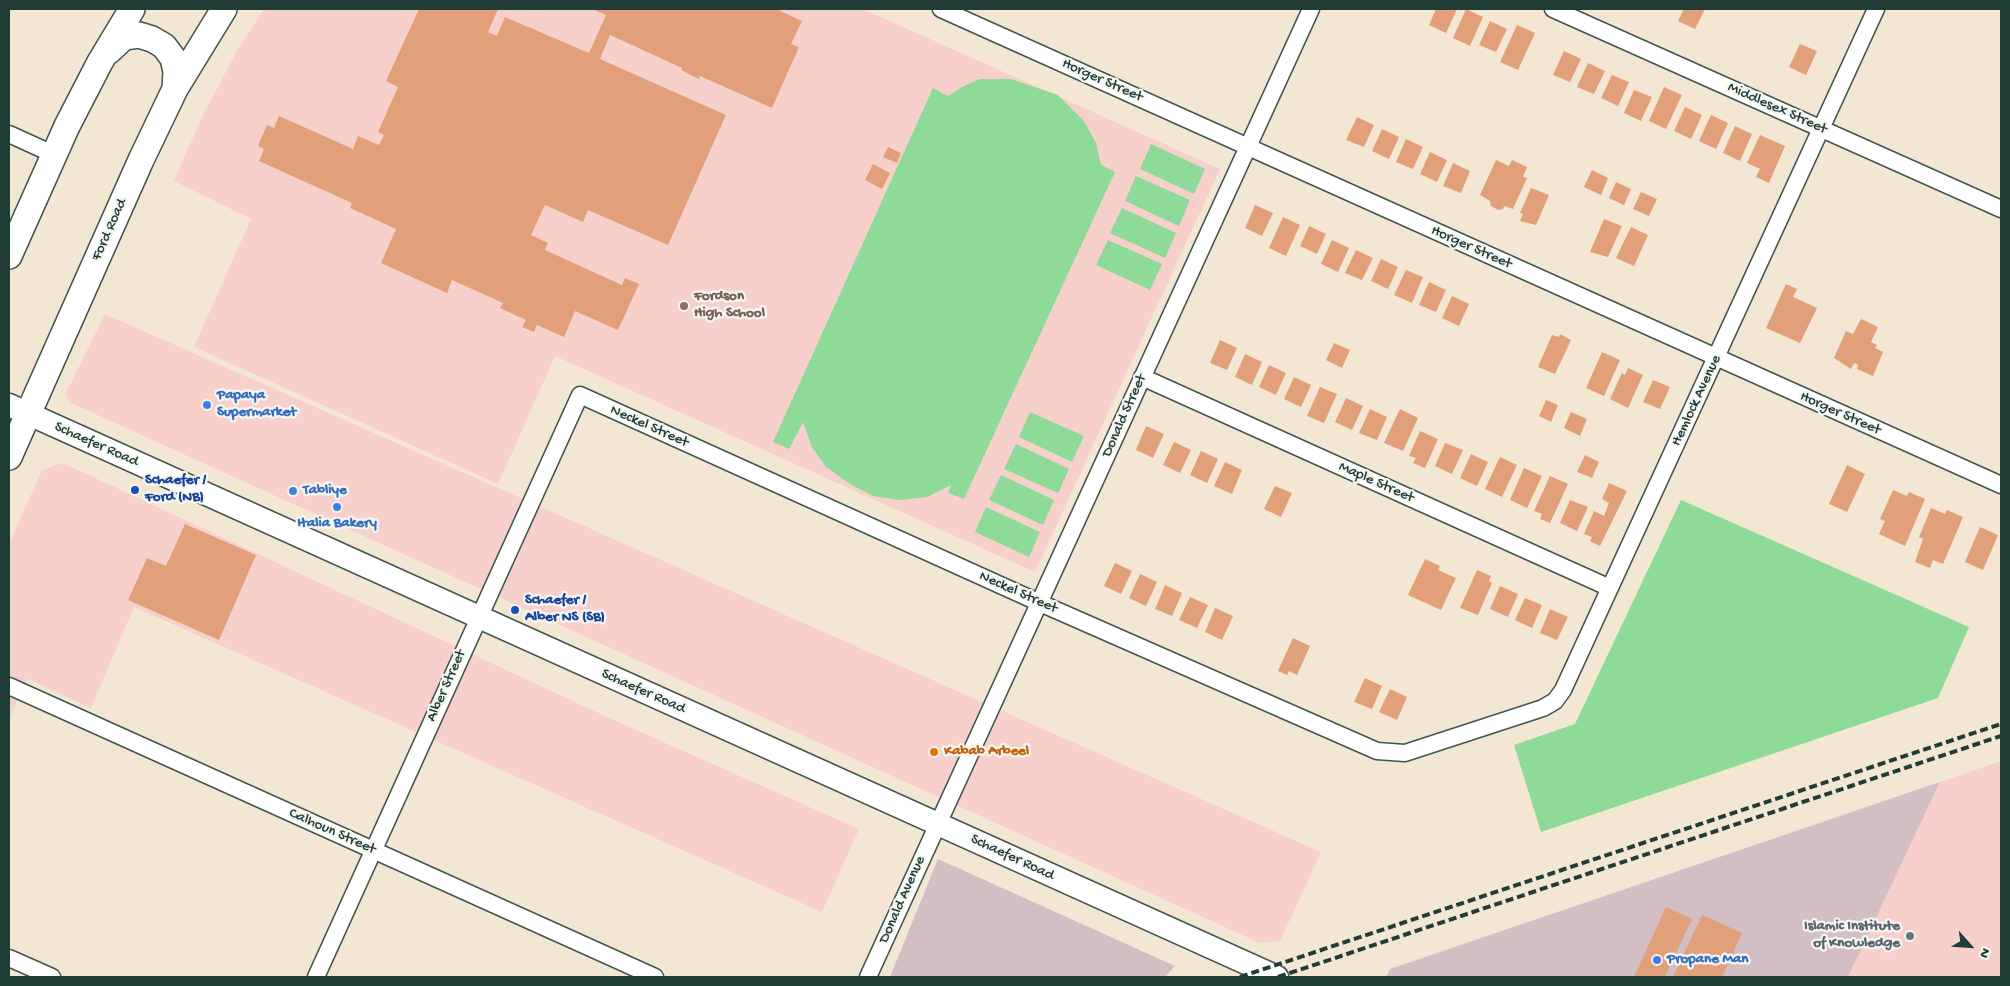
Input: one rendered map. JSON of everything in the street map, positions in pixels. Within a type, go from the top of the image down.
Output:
[{"type":"main road","points":[[9,256],[100,62],[132,9]]},
{"type":"main road","name":"Ford Road","points":[[9,457],[18,410],[174,89],[224,9]]},
{"type":"main road","points":[[100,62],[114,44],[124,36],[138,35],[152,38],[164,46],[172,58],[176,72],[174,89]]},
{"type":"main road","name":"Schaefer Road","points":[[18,410],[1277,977]]},
{"type":"street","name":"Horger Street","points":[[941,9],[2001,486]]},
{"type":"street","name":"Donald Street","points":[[938,823],[1311,9]]},
{"type":"street","name":"Middlesex Street","points":[[1553,9],[2001,208]]},
{"type":"street","name":"Hemlock Avenue","points":[[1462,734],[1543,708],[1559,697],[1717,359],[1876,9]]},
{"type":"street","points":[[9,134],[55,155]]},
{"type":"street","name":"Maple Street","points":[[1142,377],[1610,588]]},
{"type":"street","name":"Neckel Street","points":[[580,395],[1040,603],[1377,751],[1405,753],[1462,734]]},
{"type":"street","name":"Alber Street","points":[[316,977],[580,395]]},
{"type":"street","name":"Calhoun Street","points":[[9,686],[655,977]]},
{"type":"street","name":"Donald Avenue","points":[[868,977],[938,823]]},
{"type":"street","points":[[9,958],[52,977]]},
{"type":"shaded area","name":"Fordson High School","points":[[264,9],[863,9],[1220,169],[1035,572],[555,356],[498,484],[194,347],[251,219],[174,181],[202,117],[238,49]]},
{"type":"shaded area","points":[[105,314],[1321,852],[1280,941],[1260,943],[71,403],[65,395]]},
{"type":"shaded area","points":[[63,463],[607,717],[859,829],[822,912],[134,607],[91,708],[27,679],[9,719],[9,544],[42,470]]},
{"type":"shaded area","points":[[2001,761],[2001,977],[1848,977],[1940,782]]},
{"type":"shaded area","points":[[1940,782],[1848,977],[1386,977],[1390,969]]},
{"type":"shaded area","points":[[938,859],[1175,966],[1165,977],[890,977]]},
{"type":"green space","points":[[980,79],[1011,79],[1058,95],[1084,121],[1096,143],[1101,165],[1115,172],[964,499],[948,493],[951,485],[927,497],[900,500],[873,496],[850,484],[826,467],[812,447],[803,422],[789,449],[773,442],[933,88],[948,96]]},
{"type":"green space","points":[[1151,144],[1205,169],[1194,194],[1140,169]]},
{"type":"green space","points":[[1136,176],[1190,200],[1179,226],[1125,201]]},
{"type":"green space","points":[[1122,208],[1176,233],[1165,258],[1110,233]]},
{"type":"green space","points":[[1108,240],[1162,264],[1150,290],[1096,265]]},
{"type":"green space","points":[[1030,412],[1084,436],[1072,462],[1019,437]]},
{"type":"green space","points":[[1016,444],[1069,469],[1058,493],[1004,469]]},
{"type":"green space","points":[[1001,475],[1054,500],[1043,525],[989,500]]},
{"type":"green space","points":[[1681,500],[1969,627],[1938,698],[1541,832],[1514,745],[1575,724]]},
{"type":"green space","points":[[986,507],[1040,532],[1029,557],[975,532]]},
{"type":"building","points":[[419,9],[498,9],[488,32],[497,36],[505,17],[589,53],[606,15],[592,9],[776,9],[802,21],[791,44],[799,47],[772,108],[700,76],[699,79],[681,70],[682,68],[610,35],[600,59],[726,115],[668,245],[588,210],[583,222],[545,205],[531,235],[548,243],[545,250],[622,285],[625,278],[639,284],[618,330],[575,311],[564,337],[537,325],[534,332],[522,327],[526,320],[500,308],[503,303],[452,280],[447,293],[381,263],[396,229],[350,208],[352,203],[259,161],[264,149],[258,146],[267,125],[274,128],[279,116],[353,149],[358,136],[379,145],[384,135],[378,132],[398,87],[386,81]]},
{"type":"building","points":[[1436,9],[1457,9],[1446,33],[1429,25]]},
{"type":"building","points":[[1466,9],[1483,17],[1470,46],[1453,38]]},
{"type":"building","points":[[1684,9],[1705,9],[1695,29],[1678,21]]},
{"type":"building","points":[[1490,21],[1507,29],[1496,52],[1479,45]]},
{"type":"building","points":[[1517,25],[1535,33],[1518,70],[1500,62]]},
{"type":"building","points":[[1800,44],[1817,51],[1806,75],[1789,67]]},
{"type":"building","points":[[1564,51],[1581,59],[1570,82],[1553,75]]},
{"type":"building","points":[[1588,63],[1605,71],[1594,94],[1577,87]]},
{"type":"building","points":[[1612,75],[1629,82],[1618,106],[1601,98]]},
{"type":"building","points":[[1664,87],[1682,95],[1666,129],[1649,121]]},
{"type":"building","points":[[1634,90],[1652,97],[1641,121],[1624,113]]},
{"type":"building","points":[[1685,107],[1702,115],[1691,139],[1674,131]]},
{"type":"building","points":[[1711,115],[1728,123],[1716,149],[1699,141]]},
{"type":"building","points":[[1357,117],[1374,125],[1364,147],[1346,140]]},
{"type":"building","points":[[1735,126],[1752,134],[1740,161],[1723,153]]},
{"type":"building","points":[[1382,129],[1399,137],[1389,159],[1372,151]]},
{"type":"building","points":[[1760,135],[1785,146],[1769,183],[1756,177],[1760,169],[1747,163]]},
{"type":"building","points":[[1406,139],[1423,147],[1413,169],[1396,162]]},
{"type":"building","points":[[888,147],[901,153],[897,163],[883,157]]},
{"type":"building","points":[[1430,152],[1447,160],[1437,182],[1420,174]]},
{"type":"building","points":[[1496,160],[1509,166],[1512,160],[1527,167],[1523,177],[1527,178],[1513,209],[1504,206],[1503,209],[1498,210],[1491,206],[1490,201],[1480,195]]},
{"type":"building","points":[[1453,163],[1470,171],[1461,193],[1443,186]]},
{"type":"building","points":[[873,164],[890,173],[882,189],[865,180]]},
{"type":"building","points":[[1592,170],[1608,178],[1601,195],[1584,187]]},
{"type":"building","points":[[1616,182],[1631,189],[1624,205],[1609,198]]},
{"type":"building","points":[[1531,188],[1549,195],[1536,225],[1520,221],[1523,214],[1520,213]]},
{"type":"building","points":[[1641,192],[1657,199],[1649,216],[1633,209]]},
{"type":"building","points":[[1255,205],[1273,213],[1262,236],[1245,228]]},
{"type":"building","points":[[1283,217],[1300,225],[1286,256],[1269,248]]},
{"type":"building","points":[[1604,219],[1622,226],[1608,257],[1590,252]]},
{"type":"building","points":[[1309,226],[1326,234],[1317,254],[1300,246]]},
{"type":"building","points":[[1631,227],[1648,235],[1634,266],[1616,258]]},
{"type":"building","points":[[1332,240],[1349,248],[1338,272],[1321,264]]},
{"type":"building","points":[[1356,250],[1373,258],[1362,280],[1345,273]]},
{"type":"building","points":[[1381,259],[1398,267],[1388,289],[1371,281]]},
{"type":"building","points":[[1406,270],[1423,277],[1412,303],[1394,295]]},
{"type":"building","points":[[1429,282],[1446,290],[1436,312],[1419,305]]},
{"type":"building","points":[[1786,284],[1797,289],[1793,297],[1817,308],[1800,343],[1766,328]]},
{"type":"building","points":[[1452,296],[1469,304],[1459,326],[1442,318]]},
{"type":"building","points":[[1861,319],[1878,327],[1871,342],[1877,345],[1875,348],[1883,352],[1873,376],[1857,369],[1858,365],[1854,363],[1851,369],[1834,358],[1846,331],[1853,334]]},
{"type":"building","points":[[1560,334],[1571,340],[1555,374],[1538,367],[1552,335],[1559,337]]},
{"type":"building","points":[[1220,340],[1237,348],[1227,370],[1210,363]]},
{"type":"building","points":[[1334,343],[1350,350],[1342,368],[1326,360]]},
{"type":"building","points":[[1602,352],[1620,360],[1604,396],[1586,388]]},
{"type":"building","points":[[1245,354],[1262,362],[1252,385],[1235,377]]},
{"type":"building","points":[[1269,365],[1286,373],[1276,395],[1259,387]]},
{"type":"building","points":[[1628,368],[1643,375],[1628,408],[1610,399],[1622,373],[1625,375]]},
{"type":"building","points":[[1294,377],[1311,385],[1301,407],[1284,399]]},
{"type":"building","points":[[1653,380],[1670,387],[1660,409],[1643,402]]},
{"type":"building","points":[[1320,387],[1337,394],[1324,423],[1307,416]]},
{"type":"building","points":[[1346,398],[1363,406],[1352,430],[1335,422]]},
{"type":"building","points":[[1546,400],[1558,405],[1551,422],[1539,416]]},
{"type":"building","points":[[1370,409],[1387,417],[1377,440],[1359,433]]},
{"type":"building","points":[[1400,409],[1418,418],[1403,451],[1384,443]]},
{"type":"building","points":[[1571,412],[1587,419],[1580,436],[1564,428]]},
{"type":"building","points":[[1146,426],[1164,434],[1153,458],[1136,450]]},
{"type":"building","points":[[1420,431],[1438,439],[1425,468],[1413,463],[1416,458],[1409,456]]},
{"type":"building","points":[[1174,442],[1191,450],[1180,473],[1163,465]]},
{"type":"building","points":[[1445,443],[1463,450],[1452,474],[1435,466]]},
{"type":"building","points":[[1201,451],[1218,459],[1207,483],[1190,475]]},
{"type":"building","points":[[1471,454],[1488,462],[1477,486],[1460,478]]},
{"type":"building","points":[[1585,455],[1599,462],[1592,478],[1577,472]]},
{"type":"building","points":[[1500,457],[1517,465],[1502,497],[1485,489]]},
{"type":"building","points":[[1225,462],[1242,470],[1232,494],[1214,486]]},
{"type":"building","points":[[1847,465],[1865,474],[1847,512],[1829,504]]},
{"type":"building","points":[[1524,468],[1542,476],[1527,508],[1510,500]]},
{"type":"building","points":[[1550,476],[1568,484],[1550,523],[1540,519],[1542,514],[1534,511]]},
{"type":"building","points":[[1609,483],[1627,491],[1600,546],[1590,541],[1592,537],[1584,534],[1594,511],[1604,516],[1609,503],[1602,499]]},
{"type":"building","points":[[1275,486],[1292,493],[1281,517],[1264,509]]},
{"type":"building","points":[[1893,490],[1907,496],[1909,492],[1925,499],[1905,546],[1879,534],[1885,521],[1880,519]]},
{"type":"building","points":[[1570,500],[1588,507],[1577,531],[1560,523]]},
{"type":"building","points":[[1931,508],[1945,514],[1947,510],[1963,517],[1943,564],[1933,560],[1930,568],[1915,562],[1923,539],[1919,537]]},
{"type":"building","points":[[185,524],[256,555],[219,640],[128,600],[147,558],[166,566]]},
{"type":"building","points":[[1980,527],[1998,535],[1983,570],[1965,562]]},
{"type":"building","points":[[1425,559],[1440,566],[1438,570],[1456,578],[1441,610],[1408,595]]},
{"type":"building","points":[[1115,563],[1132,571],[1121,594],[1104,586]]},
{"type":"building","points":[[1477,570],[1491,576],[1489,581],[1492,583],[1478,615],[1460,608]]},
{"type":"building","points":[[1140,574],[1157,582],[1146,606],[1129,598]]},
{"type":"building","points":[[1165,585],[1182,593],[1172,616],[1155,609]]},
{"type":"building","points":[[1500,586],[1518,594],[1508,617],[1490,609]]},
{"type":"building","points":[[1190,597],[1208,605],[1197,628],[1179,620]]},
{"type":"building","points":[[1525,598],[1542,605],[1532,628],[1515,620]]},
{"type":"building","points":[[1215,608],[1233,616],[1222,640],[1205,632]]},
{"type":"building","points":[[1550,609],[1568,617],[1557,640],[1540,633]]},
{"type":"building","points":[[1293,638],[1310,646],[1297,675],[1289,671],[1287,675],[1278,671]]},
{"type":"building","points":[[1365,678],[1382,686],[1372,709],[1354,702]]},
{"type":"building","points":[[1390,689],[1407,697],[1397,720],[1379,712]]},
{"type":"building","points":[[1666,907],[1692,919],[1665,977],[1634,977]]},
{"type":"building","points":[[1702,915],[1742,933],[1722,977],[1673,977]]},
{"type":"railway","points":[[1240,977],[2001,724]]},
{"type":"railway","points":[[1278,977],[2001,736]]},
{"type":"place","name":"Fordson High School","points":[[684,306]]},
{"type":"place","name":"Papaya Supermarket","points":[[207,405]]},
{"type":"place","name":"Schaefer / Ford (NB)","points":[[135,490]]},
{"type":"place","name":"Tabliye","points":[[293,491]]},
{"type":"place","name":"Italia Bakery","points":[[337,507]]},
{"type":"place","name":"Schaefer / Alber NS (SB)","points":[[515,610]]},
{"type":"place","name":"Kabab Arbeel","points":[[934,752]]},
{"type":"place","name":"Islamic Institute of Knowledge","points":[[1910,936]]},
{"type":"place","name":"Propane Man","points":[[1657,960]]}]
